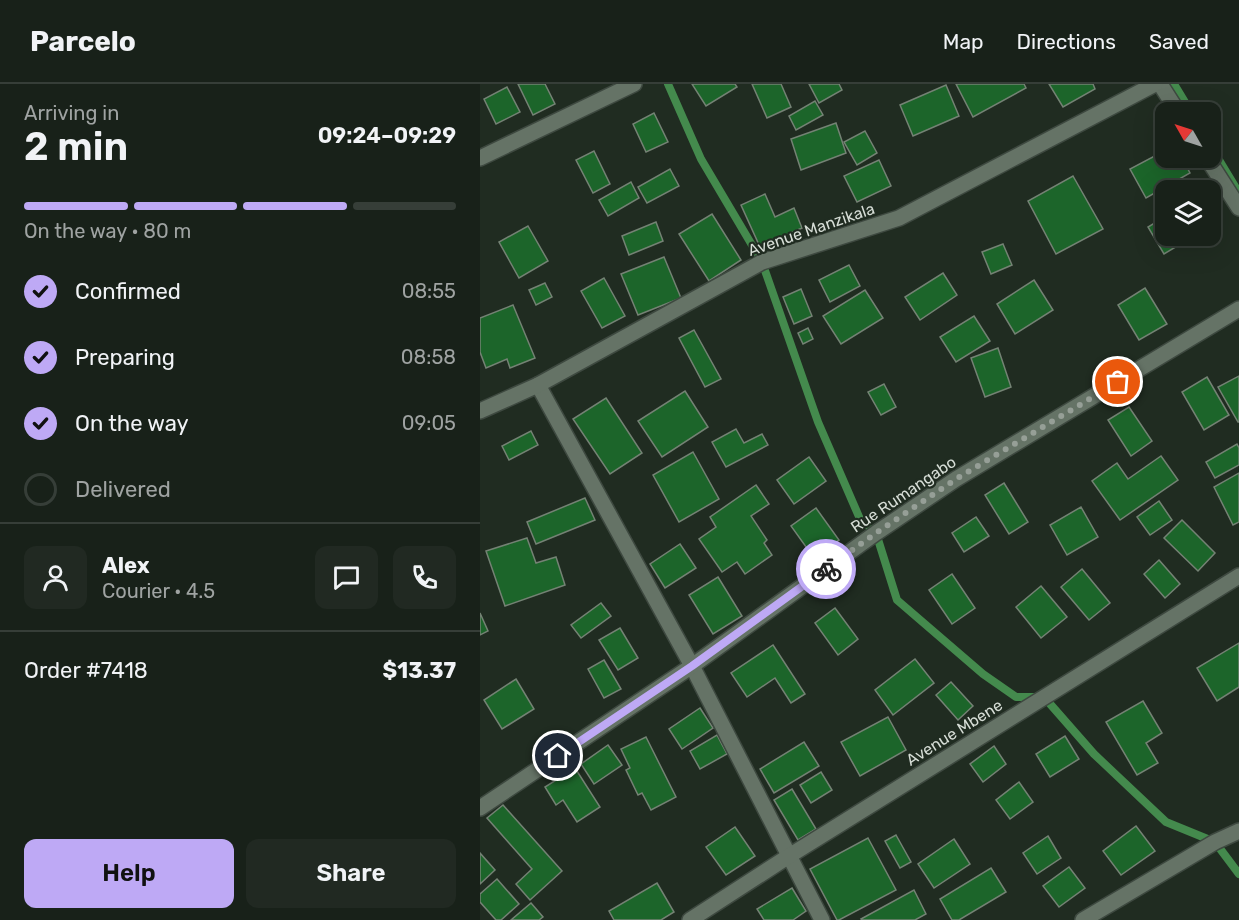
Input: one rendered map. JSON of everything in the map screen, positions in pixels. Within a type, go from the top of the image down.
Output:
[{"type":"street","points":[[480,158],[634,84]]},
{"type":"street","name":"Avenue Manzikala","points":[[480,411],[538,385],[762,262],[899,218],[1155,84]]},
{"type":"street","points":[[1160,84],[1172,102]]},
{"type":"street","points":[[1213,168],[1239,208]]},
{"type":"street","name":"Rue Rumangabo","points":[[480,808],[692,666],[867,539],[956,479],[1239,309]]},
{"type":"street","points":[[538,385],[692,666],[822,920]]},
{"type":"street","name":"Avenue Mbene","points":[[690,920],[1239,576]]},
{"type":"street","points":[[1083,920],[1215,842],[1239,831]]},
{"type":"building","points":[[518,84],[545,84],[555,104],[533,115]]},
{"type":"building","points":[[692,84],[735,84],[737,87],[706,106]]},
{"type":"building","points":[[752,84],[781,84],[791,107],[767,118]]},
{"type":"building","points":[[809,84],[839,84],[842,90],[819,103]]},
{"type":"building","points":[[956,84],[1024,84],[1026,88],[973,117]]},
{"type":"building","points":[[1049,84],[1093,84],[1095,89],[1063,107]]},
{"type":"building","points":[[946,85],[959,116],[913,136],[900,105]]},
{"type":"building","points":[[507,87],[520,112],[496,124],[484,99]]},
{"type":"building","points":[[815,101],[823,115],[796,130],[789,116]]},
{"type":"building","points":[[654,113],[668,142],[646,152],[633,124]]},
{"type":"building","points":[[836,123],[846,153],[801,170],[791,139]]},
{"type":"building","points":[[865,131],[877,153],[857,165],[844,142]]},
{"type":"building","points":[[594,151],[610,184],[593,193],[576,160]]},
{"type":"building","points":[[1155,156],[1155,168],[1187,168],[1190,173],[1178,180],[1155,180],[1155,193],[1146,198],[1130,169]]},
{"type":"building","points":[[879,160],[891,186],[857,202],[844,176]]},
{"type":"building","points":[[670,169],[679,186],[647,203],[638,187]]},
{"type":"building","points":[[1073,176],[1103,229],[1056,254],[1028,201]]},
{"type":"building","points":[[631,182],[639,198],[608,216],[599,200]]},
{"type":"building","points":[[765,194],[775,217],[794,208],[802,228],[760,247],[741,205]]},
{"type":"building","points":[[712,214],[741,260],[709,281],[679,234]]},
{"type":"building","points":[[656,222],[663,241],[629,255],[622,236]]},
{"type":"building","points":[[1155,223],[1155,239],[1148,227]]},
{"type":"building","points":[[528,226],[548,261],[519,278],[499,242]]},
{"type":"building","points":[[1003,244],[1012,265],[991,274],[982,252]]},
{"type":"building","points":[[1159,246],[1177,246],[1164,254]]},
{"type":"building","points":[[664,257],[681,298],[638,315],[621,274]]},
{"type":"building","points":[[849,265],[860,286],[830,302],[819,280]]},
{"type":"building","points":[[943,273],[957,295],[920,320],[905,297]]},
{"type":"building","points":[[604,278],[625,316],[602,328],[581,291]]},
{"type":"building","points":[[1034,280],[1053,310],[1015,334],[997,304]]},
{"type":"building","points":[[545,283],[552,297],[536,305],[529,290]]},
{"type":"building","points":[[1145,288],[1167,324],[1139,340],[1118,305]]},
{"type":"building","points":[[801,289],[812,316],[794,324],[783,297]]},
{"type":"building","points":[[865,290],[883,318],[841,344],[823,316]]},
{"type":"building","points":[[513,305],[535,358],[510,368],[507,359],[486,368],[480,352],[480,318]]},
{"type":"building","points":[[974,316],[990,341],[956,362],[940,337]]},
{"type":"building","points":[[808,328],[813,339],[803,344],[798,333]]},
{"type":"building","points":[[694,330],[721,379],[705,387],[679,338]]},
{"type":"building","points":[[998,348],[1011,387],[985,397],[971,358]]},
{"type":"building","points":[[1239,376],[1239,422],[1238,422],[1218,387]]},
{"type":"building","points":[[1207,377],[1229,415],[1204,430],[1182,392]]},
{"type":"building","points":[[884,384],[896,407],[881,415],[868,392]]},
{"type":"building","points":[[685,391],[708,427],[662,457],[638,421]]},
{"type":"building","points":[[606,398],[642,453],[610,474],[573,419]]},
{"type":"building","points":[[1129,407],[1152,441],[1131,456],[1108,420]]},
{"type":"building","points":[[736,429],[744,443],[762,434],[768,445],[726,467],[712,442]]},
{"type":"building","points":[[531,431],[538,445],[509,460],[502,446]]},
{"type":"building","points":[[1237,444],[1239,465],[1215,478],[1206,462]]},
{"type":"building","points":[[693,452],[719,499],[679,522],[653,475]]},
{"type":"building","points":[[1161,456],[1178,480],[1120,520],[1092,481],[1117,463],[1128,479]]},
{"type":"building","points":[[809,457],[826,481],[794,504],[777,480]]},
{"type":"building","points":[[1239,473],[1239,522],[1233,525],[1214,487]]},
{"type":"building","points":[[1004,483],[1028,522],[1009,534],[985,495]]},
{"type":"building","points":[[756,485],[769,504],[751,516],[767,540],[764,543],[772,555],[745,574],[737,562],[722,572],[699,539],[716,527],[710,517]]},
{"type":"building","points":[[585,498],[595,520],[536,544],[527,522]]},
{"type":"building","points":[[1159,501],[1172,520],[1150,535],[1137,517]]},
{"type":"building","points":[[1081,507],[1098,537],[1067,555],[1050,525]]},
{"type":"building","points":[[816,508],[839,540],[814,558],[791,526]]},
{"type":"building","points":[[976,517],[989,536],[964,552],[952,533]]},
{"type":"building","points":[[1182,520],[1215,553],[1198,571],[1164,538]]},
{"type":"building","points":[[527,538],[536,563],[556,557],[565,585],[505,606],[486,551]]},
{"type":"building","points":[[680,544],[696,568],[665,588],[650,564]]},
{"type":"building","points":[[1159,560],[1180,584],[1165,598],[1144,574]]},
{"type":"building","points":[[1082,569],[1110,603],[1089,620],[1061,587]]},
{"type":"building","points":[[952,574],[975,608],[952,624],[929,590]]},
{"type":"building","points":[[718,577],[742,616],[713,634],[689,595]]},
{"type":"building","points":[[1041,586],[1067,617],[1041,638],[1016,607]]},
{"type":"building","points":[[601,603],[611,616],[581,638],[571,625]]},
{"type":"building","points":[[835,608],[858,639],[838,655],[815,623]]},
{"type":"building","points":[[480,613],[488,631],[480,635]]},
{"type":"building","points":[[620,628],[638,658],[618,670],[599,640]]},
{"type":"building","points":[[1239,643],[1239,687],[1217,701],[1197,668]]},
{"type":"building","points":[[773,645],[805,694],[791,703],[775,678],[747,697],[731,673]]},
{"type":"building","points":[[915,659],[934,683],[893,715],[875,690]]},
{"type":"building","points":[[604,660],[621,689],[604,698],[588,669]]},
{"type":"building","points":[[516,679],[534,709],[502,729],[484,700]]},
{"type":"building","points":[[951,682],[973,706],[958,720],[936,695]]},
{"type":"building","points":[[1143,701],[1162,733],[1146,743],[1158,763],[1137,775],[1106,722]]},
{"type":"building","points":[[700,708],[713,728],[682,749],[669,729]]},
{"type":"building","points":[[888,717],[906,750],[860,776],[841,742]]},
{"type":"building","points":[[717,735],[727,754],[700,769],[690,751]]},
{"type":"building","points":[[1065,736],[1079,759],[1050,777],[1036,754]]},
{"type":"building","points":[[646,737],[676,797],[651,810],[642,793],[638,795],[626,770],[630,768],[621,749]]},
{"type":"building","points":[[804,742],[819,766],[774,793],[760,769]]},
{"type":"building","points":[[608,745],[622,765],[594,784],[581,764]]},
{"type":"building","points":[[994,746],[1006,764],[983,782],[970,764]]},
{"type":"building","points":[[575,768],[600,807],[577,822],[563,800],[556,805],[545,787]]},
{"type":"building","points":[[821,772],[832,790],[811,803],[800,785]]},
{"type":"building","points":[[1019,782],[1033,802],[1010,819],[996,800]]},
{"type":"building","points":[[792,789],[816,829],[798,840],[774,800]]},
{"type":"building","points":[[503,805],[562,871],[530,900],[516,884],[532,869],[487,818]]},
{"type":"building","points":[[1136,826],[1155,851],[1121,875],[1103,851]]},
{"type":"building","points":[[735,827],[755,856],[726,875],[706,847]]},
{"type":"building","points":[[896,835],[911,862],[900,868],[885,841]]},
{"type":"building","points":[[1048,836],[1061,858],[1037,874],[1023,853]]},
{"type":"building","points":[[868,838],[896,890],[837,920],[810,869]]},
{"type":"building","points":[[954,839],[970,864],[934,888],[918,864]]},
{"type":"building","points":[[480,853],[495,870],[480,884]]},
{"type":"building","points":[[1069,867],[1085,888],[1059,907],[1043,886]]},
{"type":"building","points":[[991,868],[1006,892],[959,920],[952,920],[940,899]]},
{"type":"building","points":[[497,879],[519,904],[501,920],[496,920],[480,902],[480,894]]},
{"type":"building","points":[[657,883],[674,912],[661,920],[614,920],[609,911]]},
{"type":"building","points":[[792,888],[806,911],[793,920],[764,920],[757,909]]},
{"type":"building","points":[[914,890],[926,914],[915,920],[861,919]]},
{"type":"building","points":[[531,903],[543,917],[539,920],[511,920]]},
{"type":"waterway","points":[[668,84],[701,159],[762,262],[818,422],[860,519],[876,533],[897,600],[983,674],[1016,697],[1044,697],[1094,754],[1166,822],[1215,842],[1239,874]]},
{"type":"waterway","points":[[1174,84],[1185,102]]},
{"type":"waterway","points":[[1221,163],[1239,193]]},
{"type":"way so far","points":[[826,569],[956,479],[1118,382]]},
{"type":"route","points":[[558,756],[692,666],[826,569]]}]
